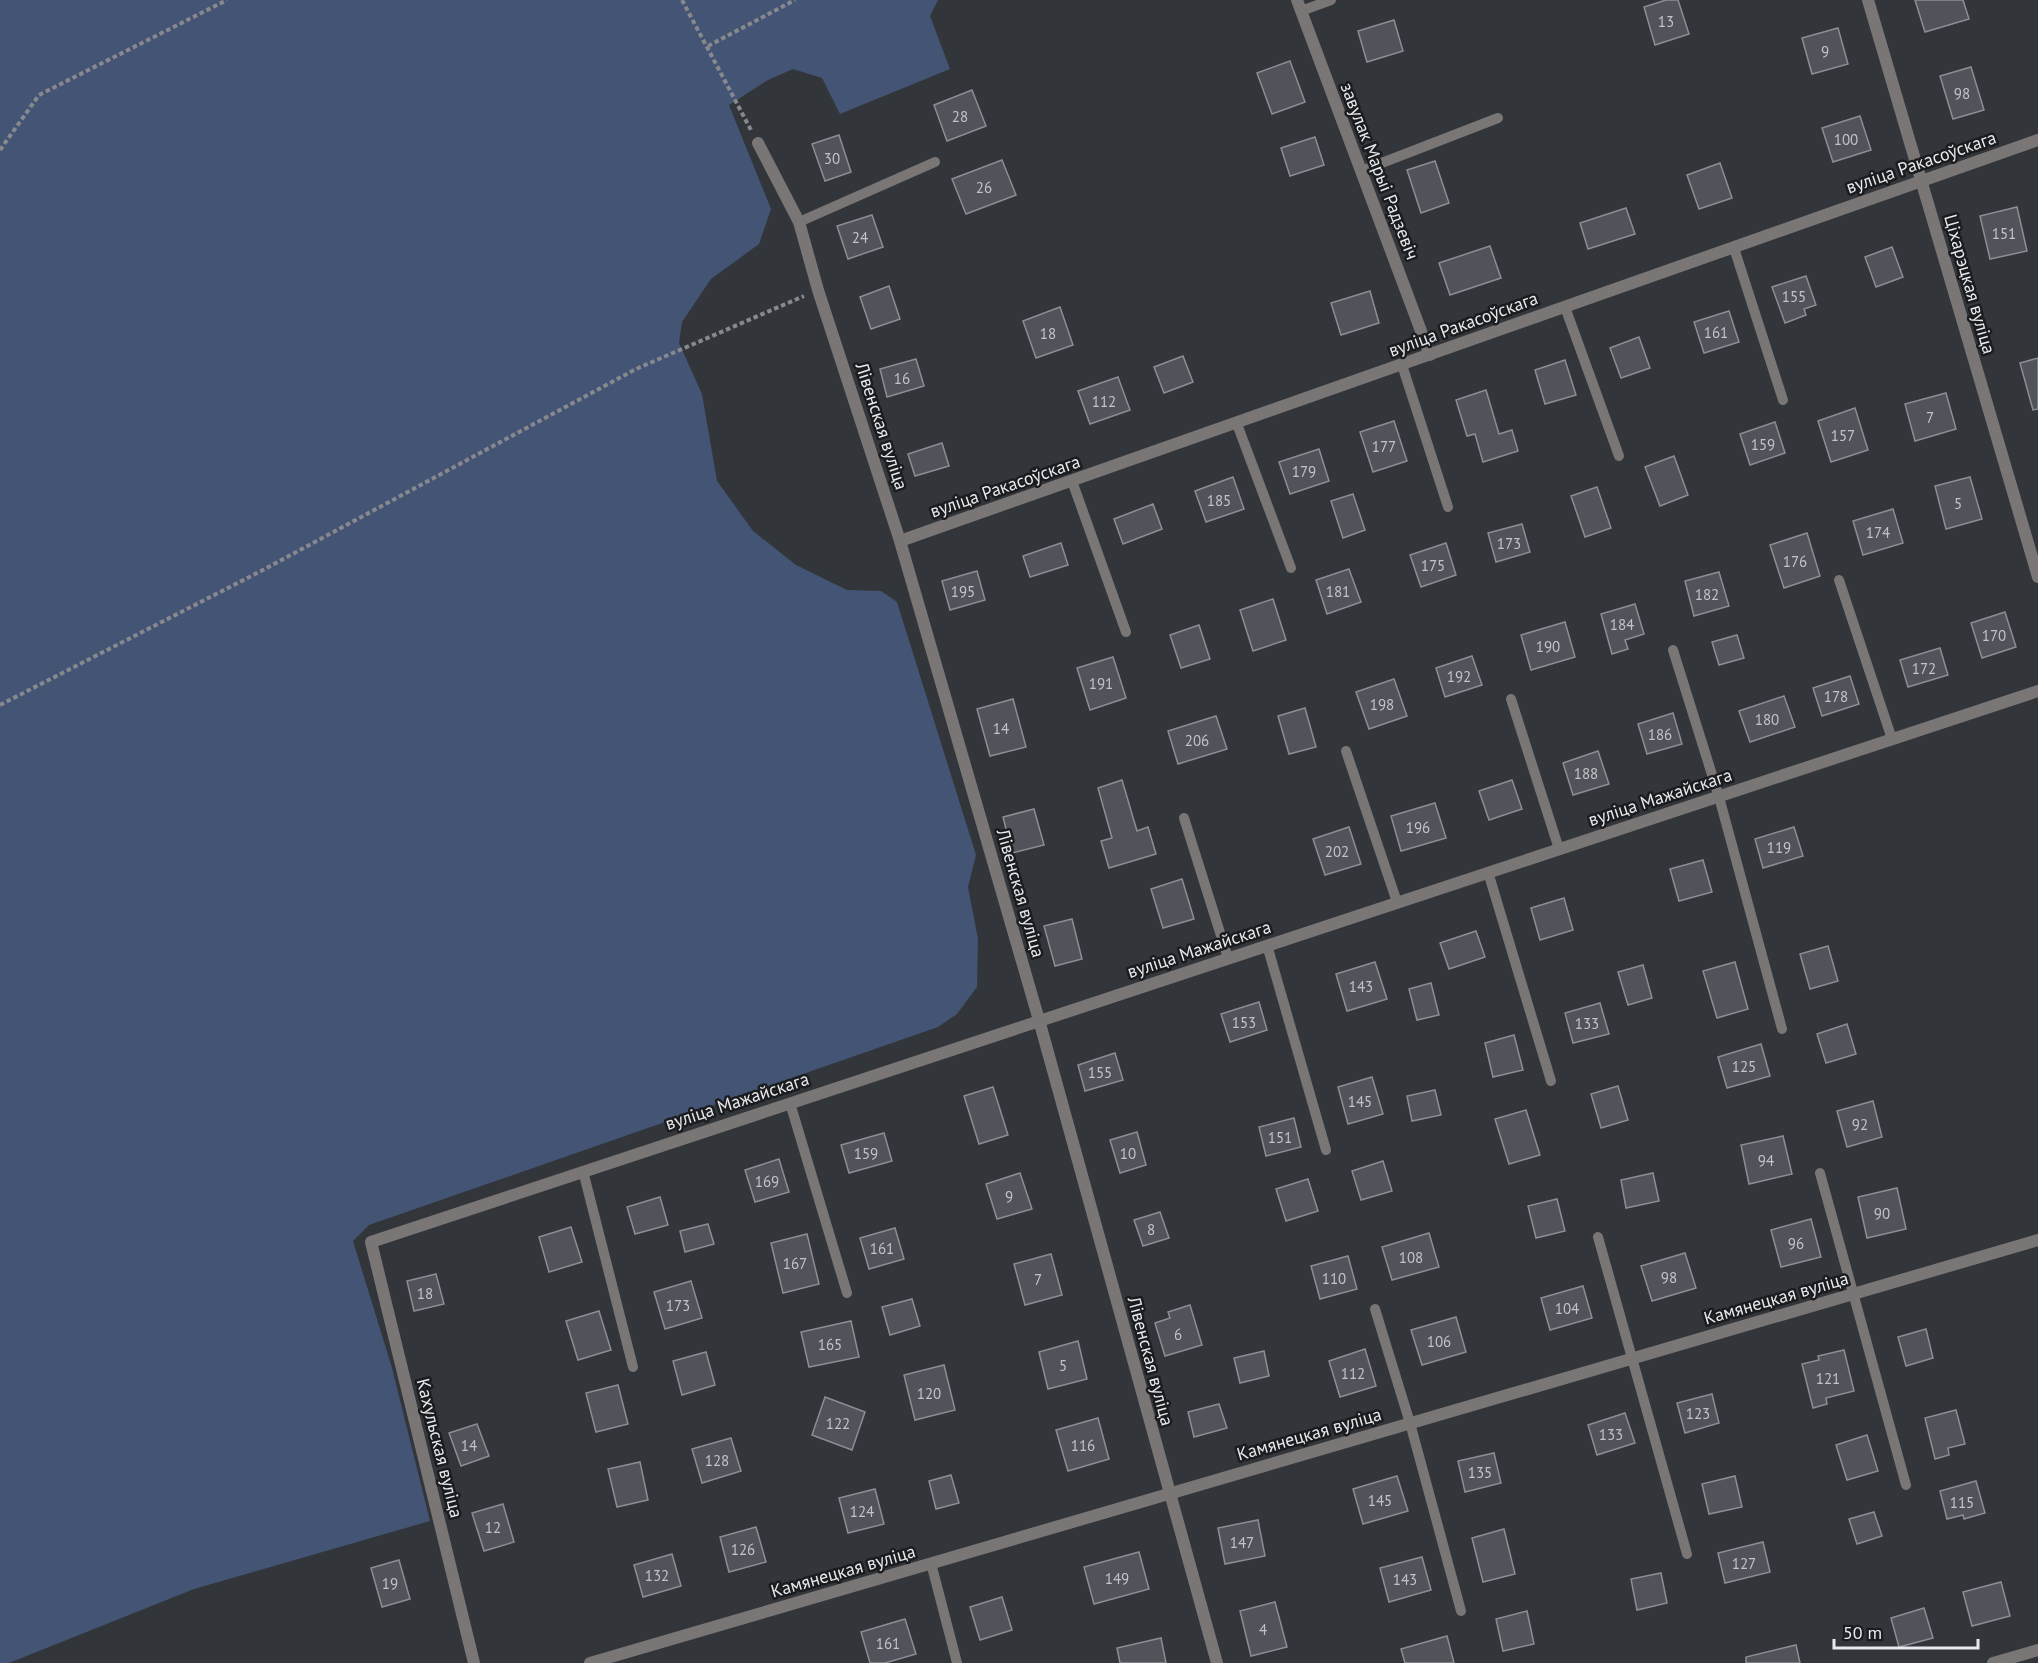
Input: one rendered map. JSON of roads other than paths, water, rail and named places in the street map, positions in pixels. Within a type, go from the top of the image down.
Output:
[{"type":"street","name":"Ціхарэцкая вуліца","points":[[1868,0],[2038,577]]},
{"type":"street","name":"завулак Марыі Радзевіч","points":[[1299,6],[1430,355]]},
{"type":"street","name":"вуліца Ракасоўскага","points":[[900,541],[2038,140]]},
{"type":"street","name":"Лівенская вуліца","points":[[758,144],[799,222],[818,290],[900,541],[1039,1020],[1216,1663]]},
{"type":"street","name":"вуліца Мажайскага","points":[[371,1242],[2038,691]]},
{"type":"street","name":"Камянецкая вуліца","points":[[590,1663],[2038,1240]]},
{"type":"street","name":"Кахульская вуліца","points":[[371,1242],[474,1663]]},
{"type":"street","points":[[1994,1663],[2038,1650]]},
{"type":"lane","points":[[1299,6],[1331,0]]},
{"type":"lane","points":[[1361,171],[1498,118]]},
{"type":"lane","points":[[799,222],[935,162]]},
{"type":"lane","points":[[1734,248],[1783,400]]},
{"type":"lane","points":[[1565,307],[1619,456]]},
{"type":"lane","points":[[1402,365],[1448,507]]},
{"type":"lane","points":[[1237,424],[1291,568]]},
{"type":"lane","points":[[1072,481],[1126,632]]},
{"type":"lane","points":[[1839,580],[1892,739]]},
{"type":"lane","points":[[1673,650],[1719,797],[1782,1029]]},
{"type":"lane","points":[[1511,699],[1560,849]]},
{"type":"lane","points":[[1346,751],[1397,902]]},
{"type":"lane","points":[[1184,818],[1228,958]]},
{"type":"lane","points":[[1488,872],[1551,1081]]},
{"type":"lane","points":[[1267,945],[1326,1150]]},
{"type":"lane","points":[[790,1103],[847,1293]]},
{"type":"lane","points":[[584,1171],[633,1367]]},
{"type":"lane","points":[[1820,1173],[1906,1485]]},
{"type":"lane","points":[[1598,1237],[1687,1554]]},
{"type":"lane","points":[[1375,1309],[1410,1424],[1461,1611]]},
{"type":"lane","points":[[931,1563],[957,1663]]}]
